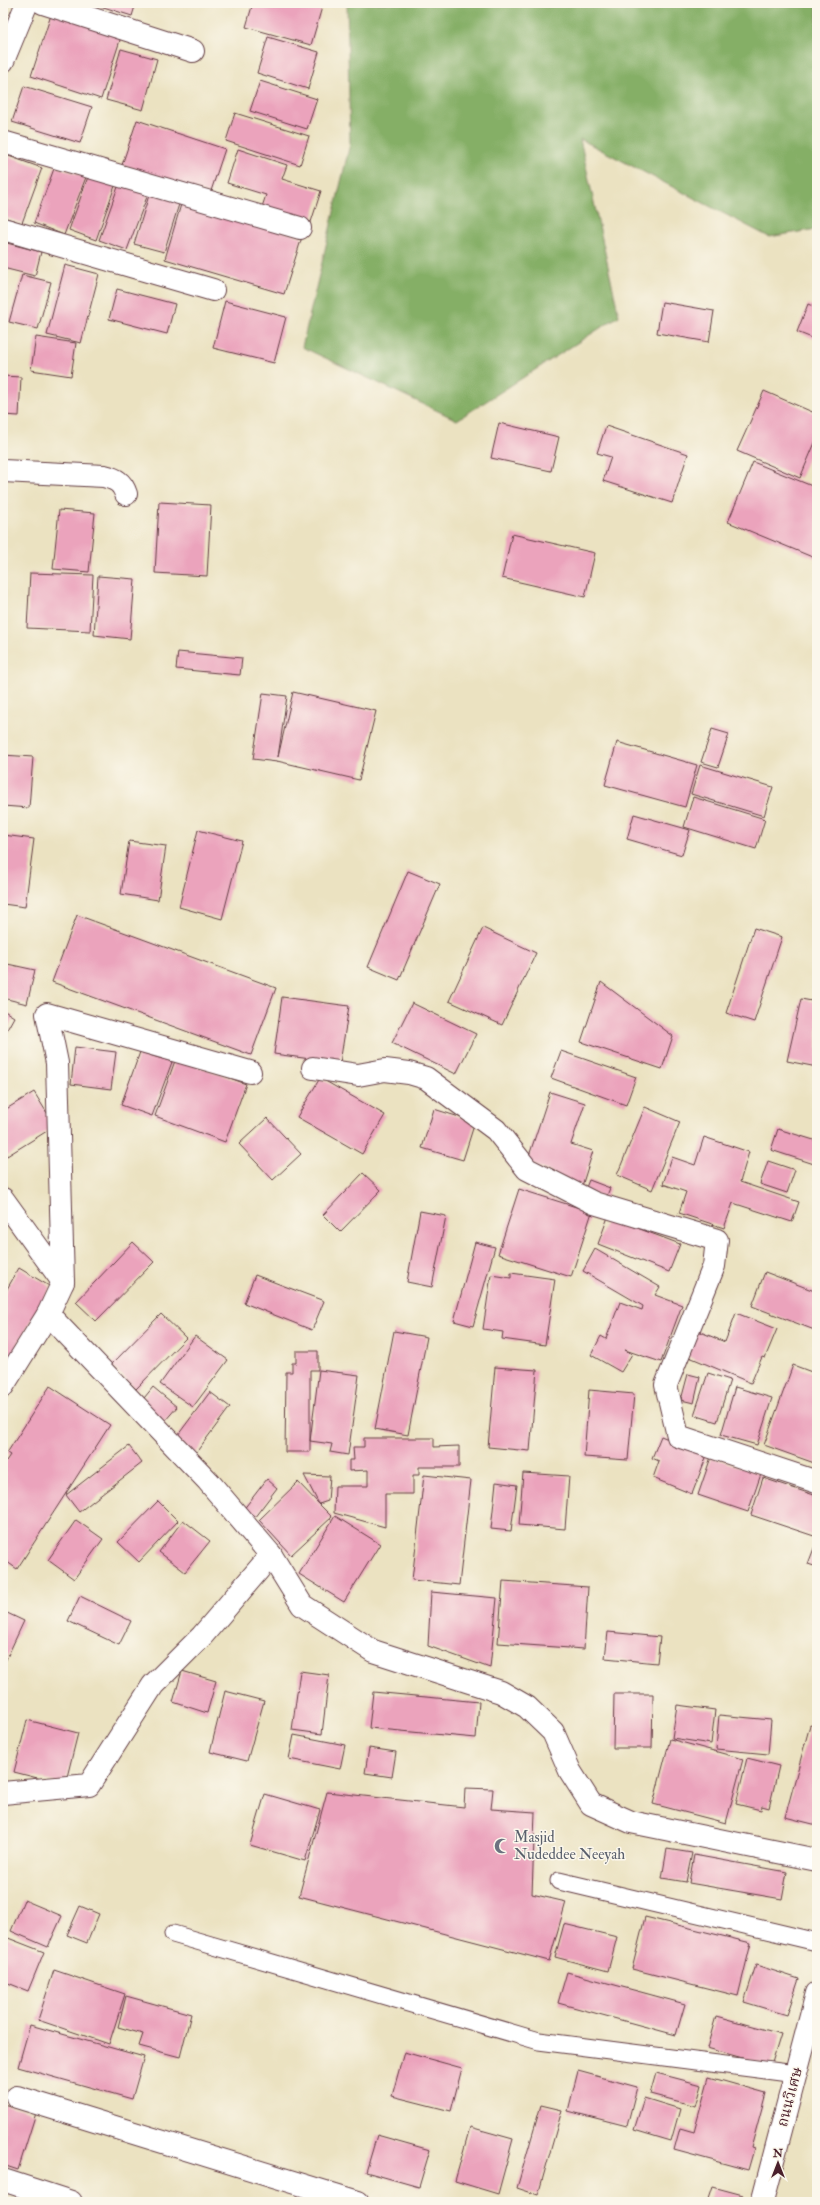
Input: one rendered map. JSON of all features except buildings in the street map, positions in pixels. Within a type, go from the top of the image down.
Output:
[{"type":"street","points":[[6,50],[27,3]]},
{"type":"street","points":[[43,3],[193,51]]},
{"type":"street","points":[[3,142],[300,228]]},
{"type":"street","points":[[3,229],[213,290]]},
{"type":"street","points":[[3,472],[104,476],[115,479],[124,486],[126,494]]},
{"type":"street","points":[[3,1386],[48,1314],[63,1282],[57,1063],[47,1014],[250,1072]]},
{"type":"street","points":[[313,1068],[358,1075],[385,1070],[409,1073],[426,1078],[496,1130],[526,1169],[594,1203],[717,1240],[714,1266],[666,1386],[678,1436],[817,1482]]},
{"type":"street","points":[[3,1199],[63,1282]]},
{"type":"street","points":[[48,1314],[208,1481],[271,1555],[302,1605],[339,1631],[373,1651],[501,1692],[527,1706],[553,1732],[570,1771],[590,1804],[631,1822],[817,1860]]},
{"type":"street","points":[[3,1792],[89,1785],[154,1685],[202,1636],[271,1555]]},
{"type":"street","name":"ถนนวิเศษ","points":[[762,2202],[817,1993]]},
{"type":"street","points":[[17,2098],[355,2202]]},
{"type":"street","points":[[3,2180],[71,2202]]},
{"type":"lane","points":[[559,1881],[817,1942]]},
{"type":"lane","points":[[173,1934],[539,2041],[796,2074]]},
{"type":"green space","points":[[347,3],[817,3],[817,229],[769,237],[580,139],[619,316],[457,420],[302,347],[350,144]]},
{"type":"place","name":"Masjid Nudeddee Neeyah","points":[[502,1846]]}]
